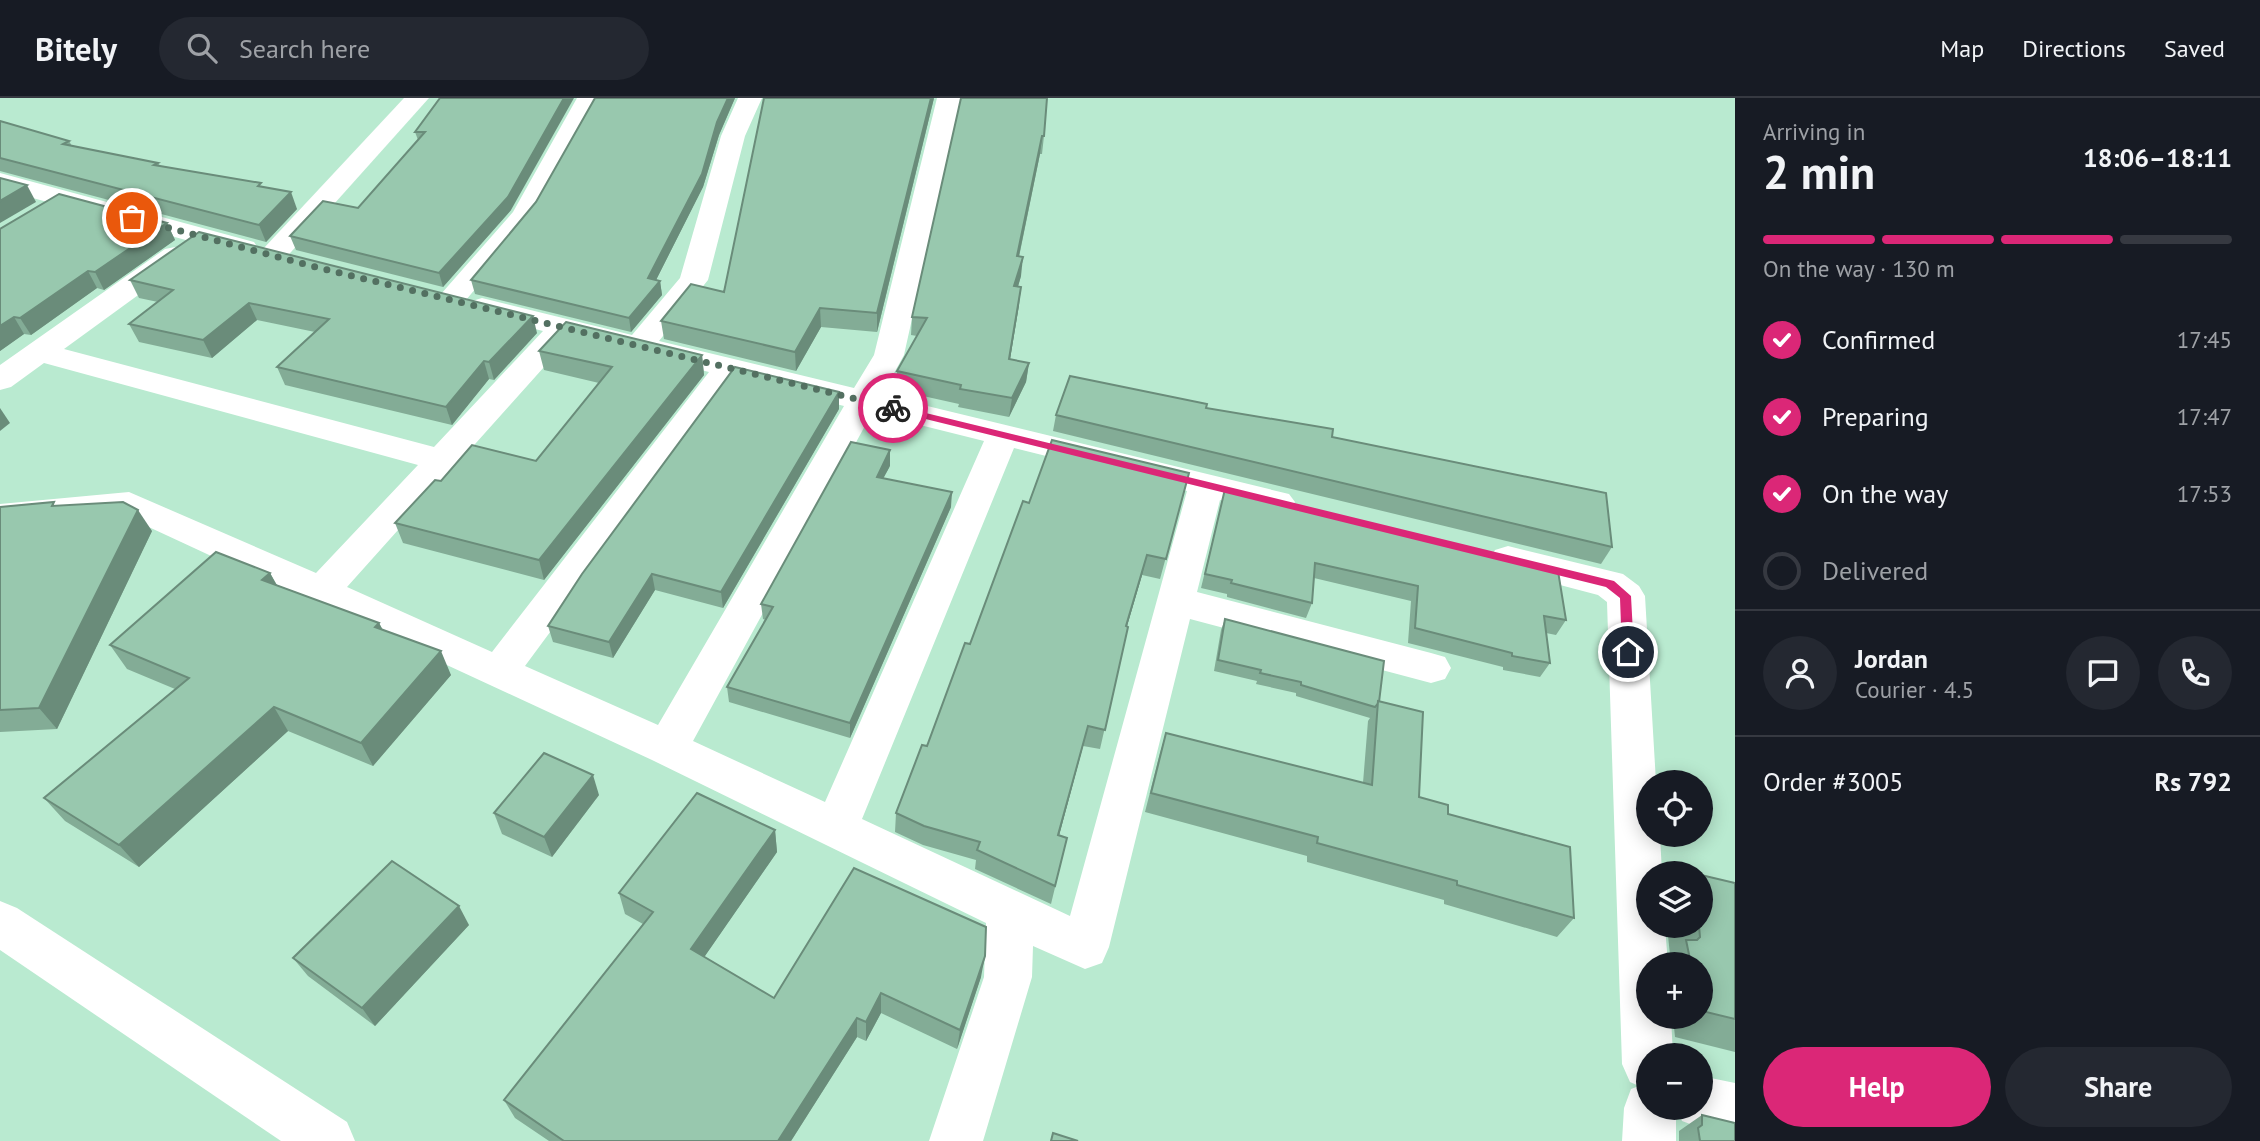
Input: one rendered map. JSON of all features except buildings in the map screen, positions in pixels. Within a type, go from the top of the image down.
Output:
[{"type":"street","points":[[273,255],[417,98]]},
{"type":"street","points":[[589,98],[524,215],[437,296],[1301,508]]},
{"type":"street","points":[[639,346],[694,281],[733,136],[750,98]]},
{"type":"street","points":[[667,748],[889,355],[949,98]]},
{"type":"street","points":[[0,181],[305,264]]},
{"type":"street","points":[[31,218],[63,200]]},
{"type":"street","points":[[0,380],[201,237]]},
{"type":"street","points":[[322,591],[563,327]]},
{"type":"street","points":[[40,352],[442,460]]},
{"type":"street","points":[[499,672],[729,368]]},
{"type":"street","points":[[836,828],[1003,436]]},
{"type":"street","points":[[0,516],[129,504],[667,748],[1084,947],[1206,485]]},
{"type":"street","points":[[1475,551],[1610,584],[1626,596],[1647,1043]]},
{"type":"street","points":[[1176,601],[1431,667]]},
{"type":"street","points":[[956,1141],[1008,977],[1010,912]]},
{"type":"street","points":[[0,923],[328,1141]]},
{"type":"street","points":[[1713,1104],[1735,1109]]},
{"type":"street","points":[[1650,1120],[1650,1141]]},
{"type":"way so far","points":[[132,218],[316,267],[893,408]]},
{"type":"route","points":[[893,408],[1610,584],[1626,596],[1628,652]]}]
